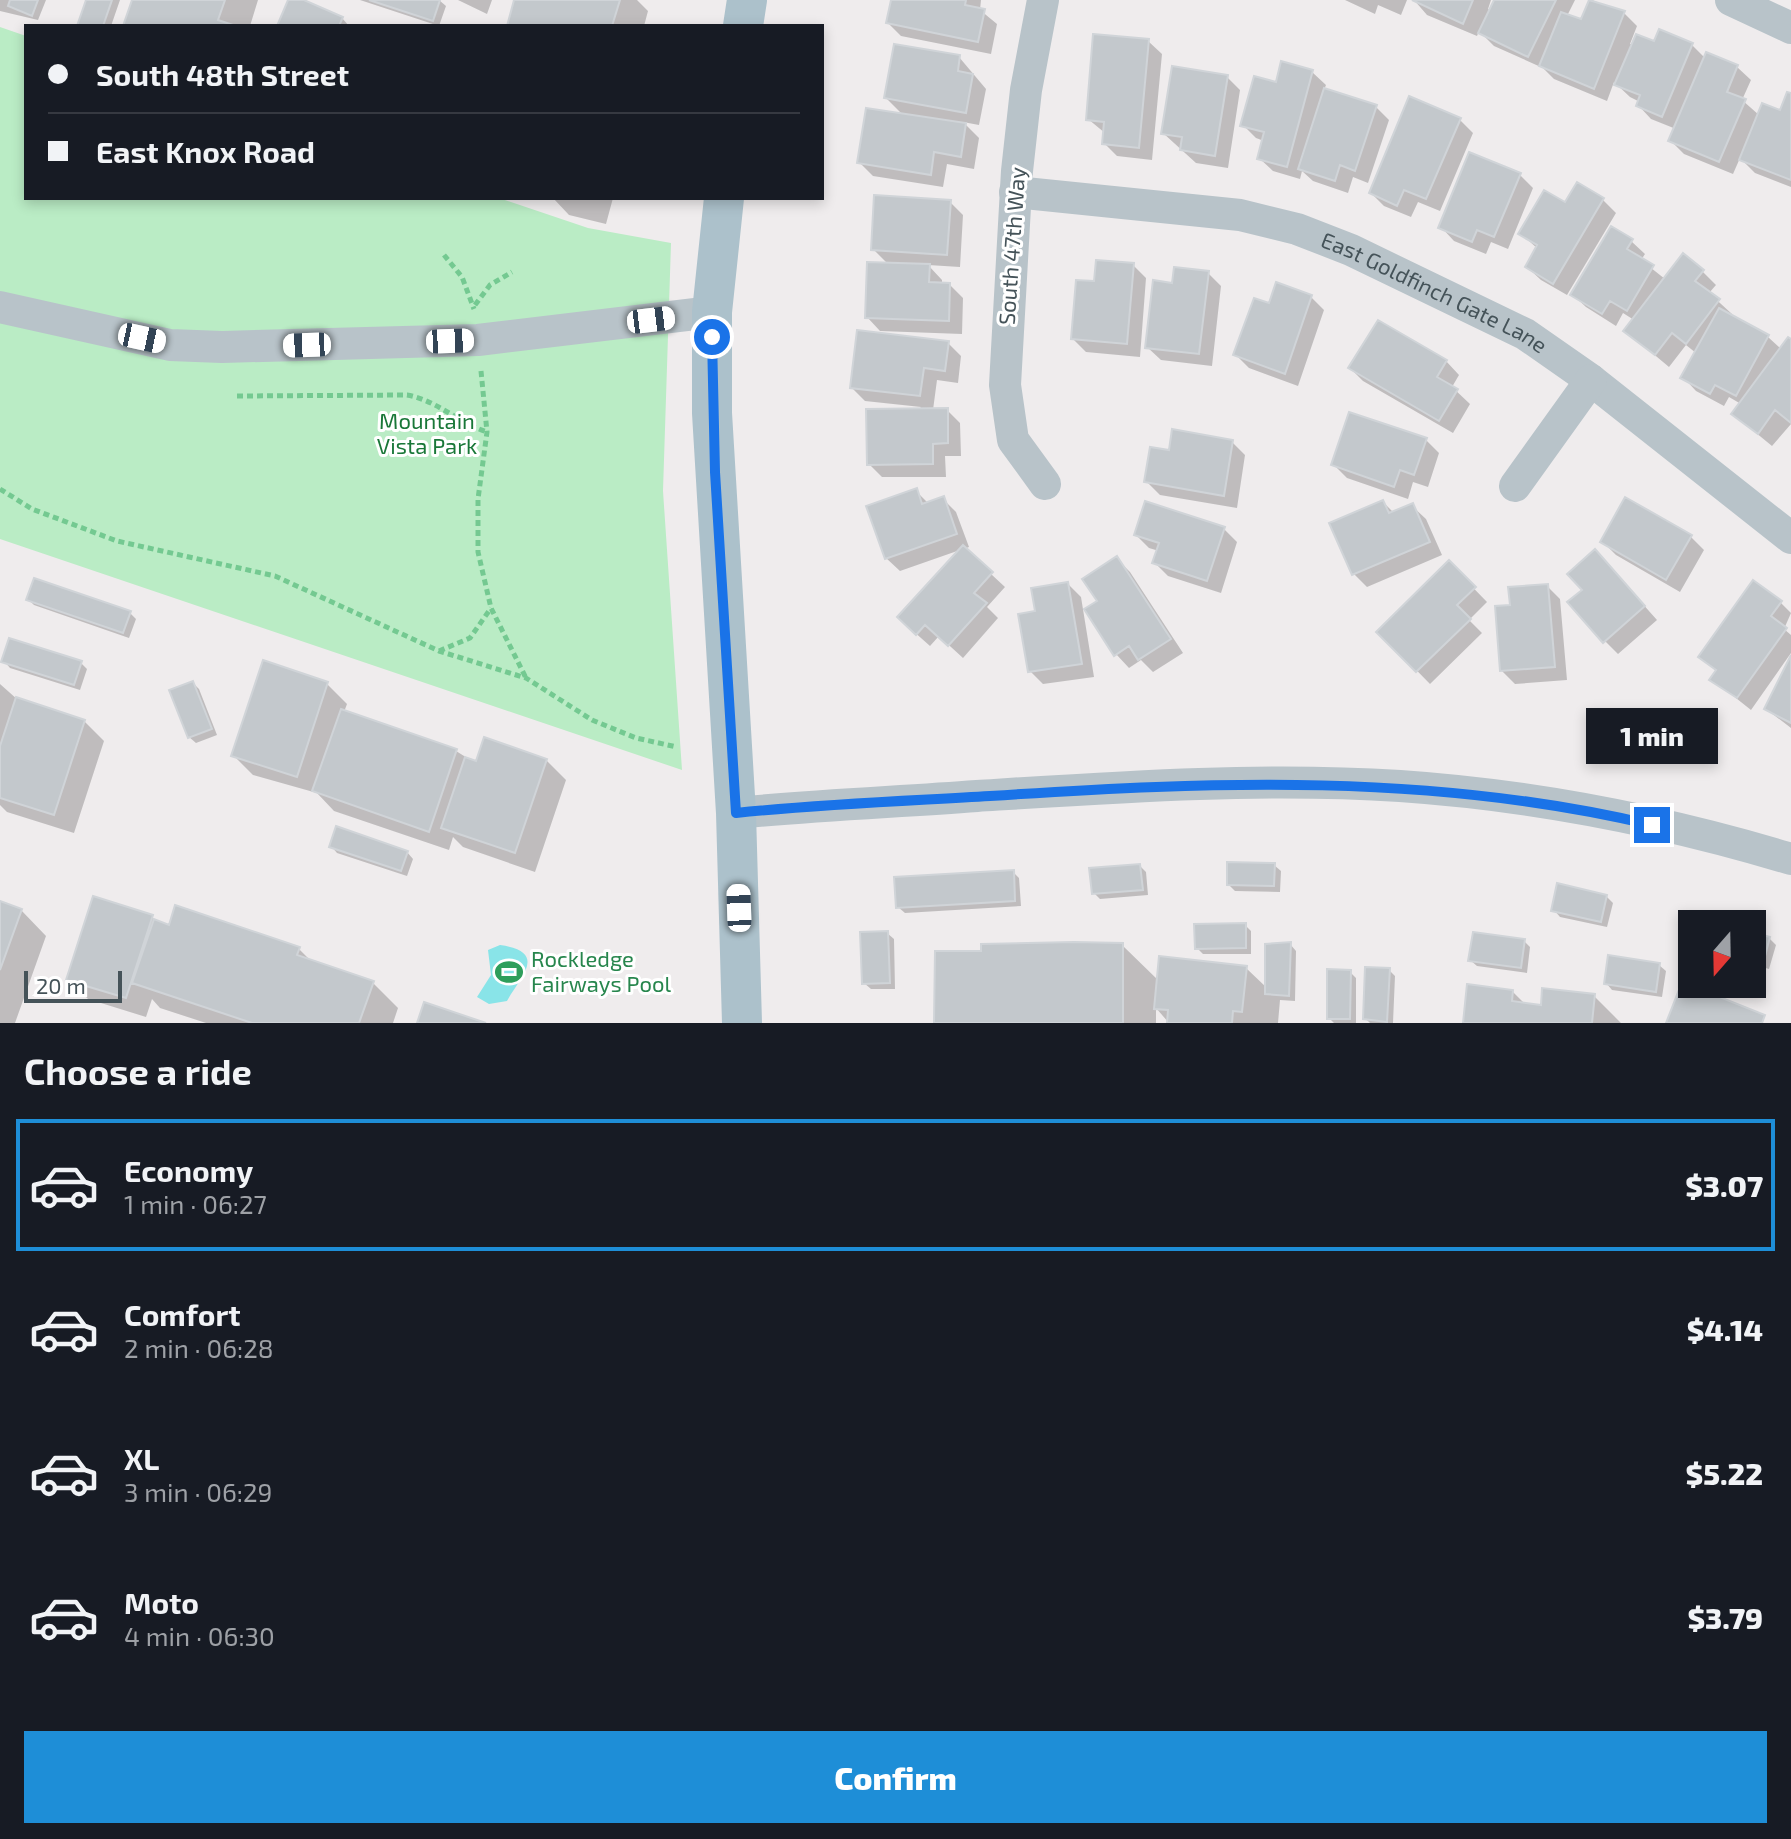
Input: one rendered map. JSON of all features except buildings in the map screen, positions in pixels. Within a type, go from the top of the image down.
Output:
[{"type":"main road","points":[[743,24],[747,0]]},
{"type":"main road","points":[[724,200],[712,312],[712,413],[736,813],[742,1023]]},
{"type":"street","name":"South 47th Way","points":[[1043,0],[1026,90],[1015,192],[1005,385],[1013,440],[1045,484]]},
{"type":"street","points":[[1731,0],[1791,28]]},
{"type":"street","name":"East Goldfinch Gate Lane","points":[[1015,192],[1240,215],[1297,229],[1351,250],[1525,334],[1591,380],[1791,538]]},
{"type":"street","points":[[0,307],[170,345],[222,347],[478,340],[712,312]]},
{"type":"street","points":[[1515,486],[1591,380]]},
{"type":"street","points":[[736,813],[1174,786],[1288,783],[1400,786],[1512,797],[1625,818],[1791,859]]},
{"type":"path","points":[[444,255],[462,277],[474,306],[490,285],[512,272]]},
{"type":"path","points":[[482,374],[487,432],[478,499],[478,552],[491,608],[526,678]]},
{"type":"path","points":[[237,396],[407,395],[423,398],[450,416],[487,432]]},
{"type":"path","points":[[0,489],[32,509],[117,541],[275,576],[439,651],[526,678],[592,720],[636,738],[677,747]]},
{"type":"path","points":[[439,651],[470,638],[491,608]]},
{"type":"green space","name":"Mountain Vista Park","points":[[0,27],[24,35],[24,200],[505,200],[588,228],[671,243],[663,491],[682,770],[0,539]]},
{"type":"water","name":"Rockledge Fairways Pool","points":[[500,945],[524,953],[527,967],[507,1001],[489,1004],[477,997],[491,975],[488,950]]},
{"type":"place","name":"Rockledge Fairways Pool","points":[[509,972]]},
{"type":"route","points":[[712,337],[712,413],[736,813],[1075,790],[1288,783],[1400,786],[1512,797],[1652,825]]}]
